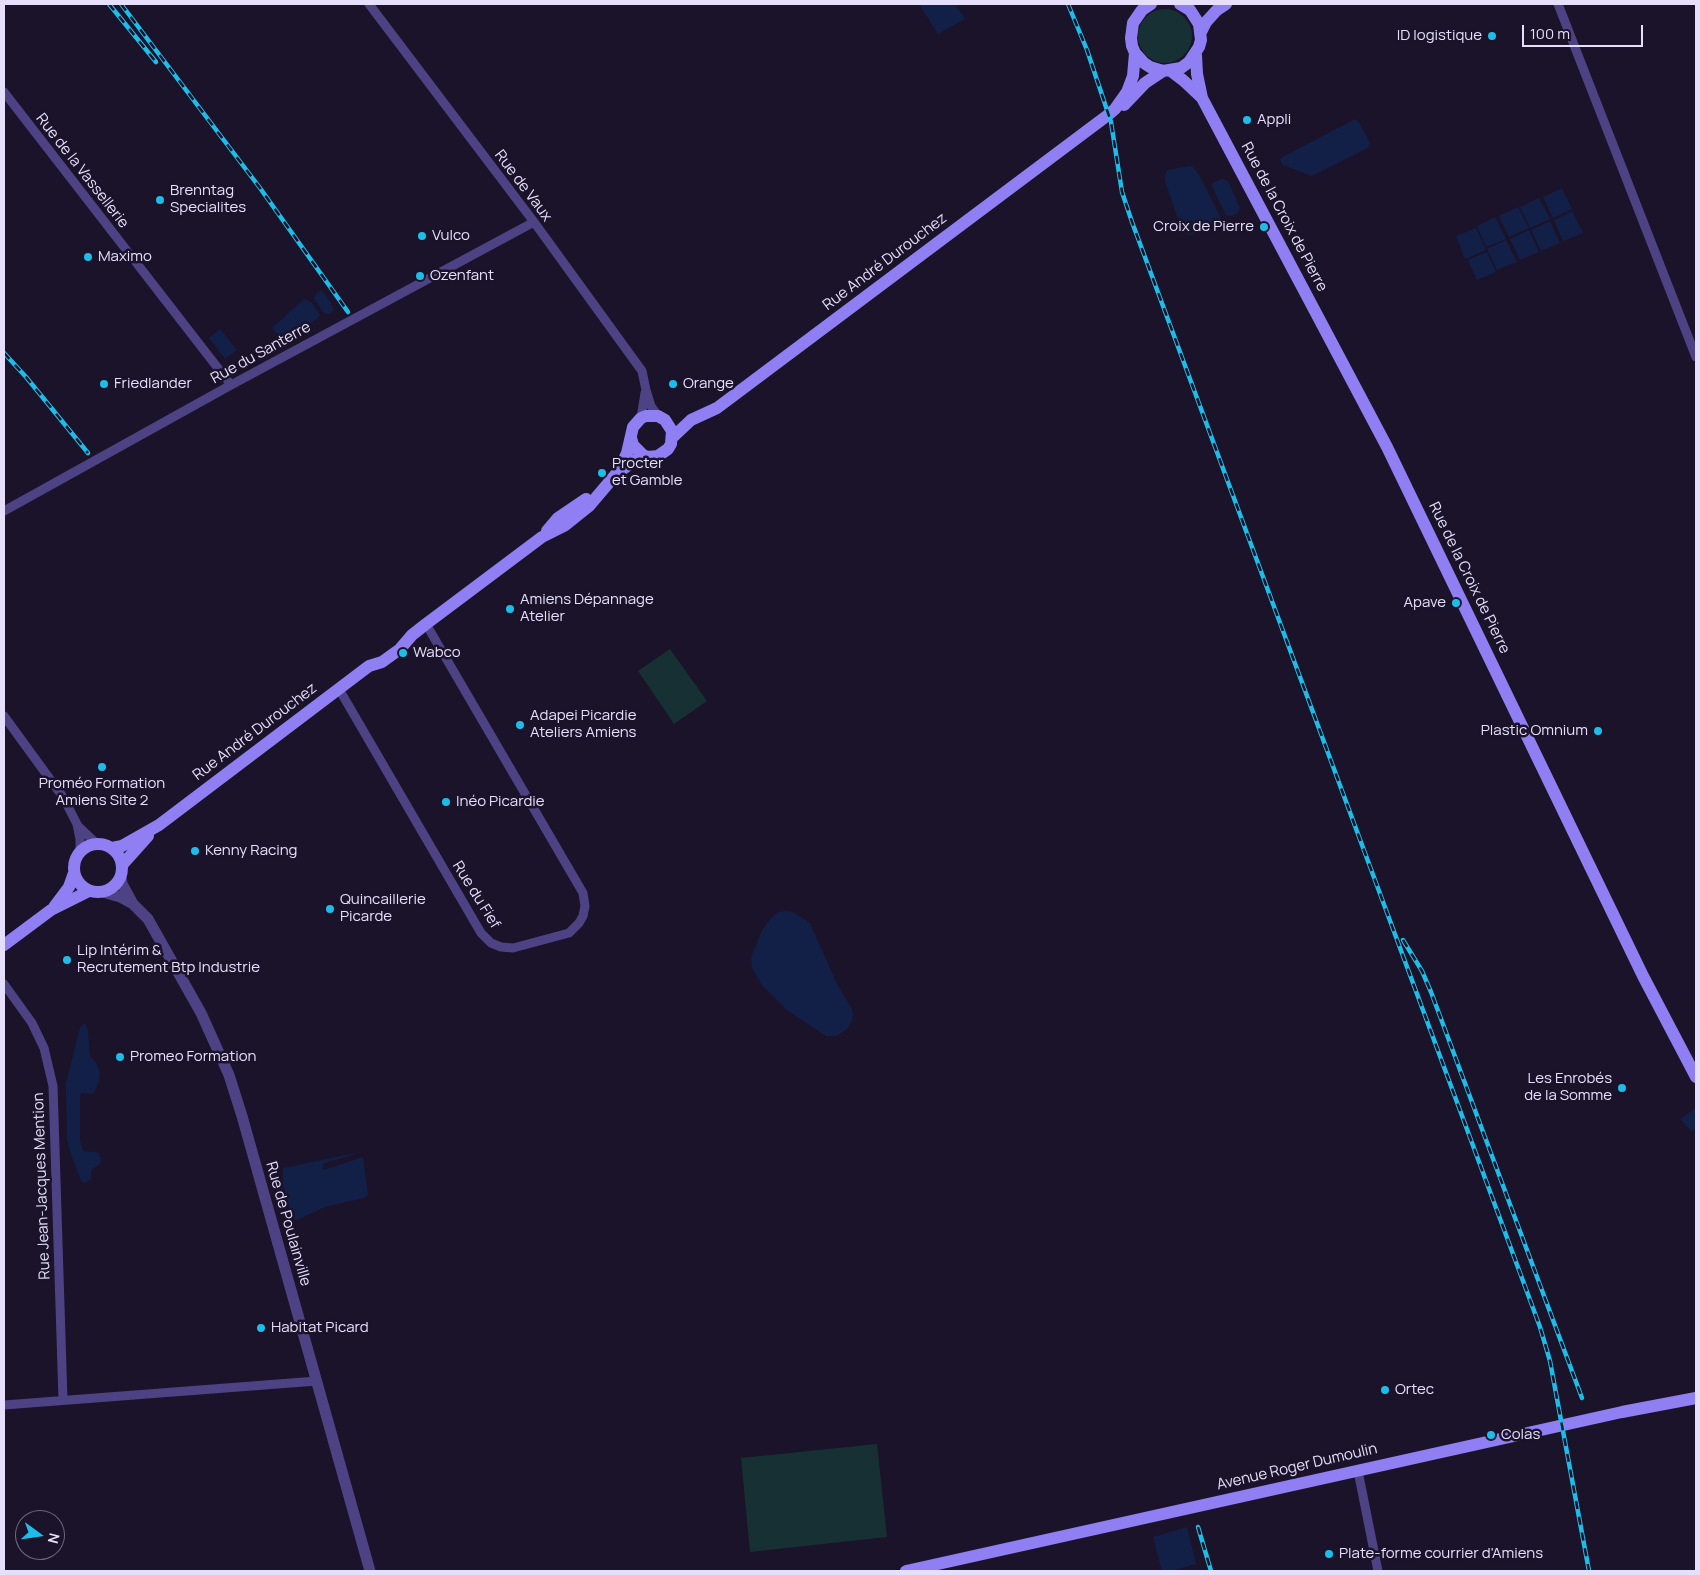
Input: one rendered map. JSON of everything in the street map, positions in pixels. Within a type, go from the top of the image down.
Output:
[{"type":"main road","points":[[1186,4],[1195,16],[1201,32]]},
{"type":"main road","points":[[1201,32],[1206,22],[1217,10],[1226,4]]},
{"type":"main road","name":"Rue André Durouchez","points":[[1115,110],[1133,76],[1135,53],[1132,46],[1131,30],[1133,23],[1145,6]]},
{"type":"main road","name":"Rue de la Croix de Pierre","points":[[1201,32],[1196,55],[1197,74],[1202,98],[1387,447],[1642,976],[1696,1077]]},
{"type":"main road","name":"Rue de la Croix de Pierre","points":[[1135,53],[1144,64],[1167,71],[1184,81],[1202,98]]},
{"type":"main road","name":"Rue André Durouchez","points":[[673,437],[691,420],[717,408],[1124,105],[1145,83],[1167,71],[1181,68],[1196,55]]},
{"type":"main road","points":[[618,473],[627,453],[633,427],[641,418],[646,416],[680,421],[691,420]]},
{"type":"main road","points":[[631,438],[633,445],[642,455],[653,457],[663,454],[668,450],[673,437],[670,425],[662,418]]},
{"type":"main road","name":"Rue André Durouchez","points":[[112,848],[122,846],[159,824],[370,666],[377,654],[400,639],[412,635],[542,537],[558,518],[604,488],[618,473],[642,455]]},
{"type":"main road","name":"Rue André Durouchez","points":[[121,871],[128,857],[159,824]]},
{"type":"main road","points":[[51,910],[69,887],[74,873],[74,865],[80,851],[90,845],[107,845],[112,848],[120,859],[121,871],[117,883],[103,892],[89,890],[82,886],[74,873]]},
{"type":"main road","points":[[4,944],[51,910],[89,890]]},
{"type":"main road","name":"Avenue Roger Dumoulin","points":[[906,1571],[1622,1412],[1696,1398]]},
{"type":"street","name":"Rue de Vaux","points":[[369,4],[534,222],[642,371],[651,406],[662,418]]},
{"type":"street","points":[[1558,4],[1696,356]]},
{"type":"street","name":"Rue de la Vassellerie","points":[[4,92],[231,385]]},
{"type":"street","name":"Rue du Santerre","points":[[4,511],[231,385],[534,222]]},
{"type":"street","name":"Rue de Vaux","points":[[641,418],[646,390]]},
{"type":"street","name":"Rue du Fief","points":[[339,689],[481,933],[500,947],[513,948],[569,933],[583,916],[585,906],[583,893],[426,624]]},
{"type":"street","points":[[4,716],[63,797],[77,824],[80,851]]},
{"type":"street","points":[[77,824],[97,844]]},
{"type":"street","name":"Rue de Poulainville","points":[[121,871],[122,884],[133,904],[148,919],[201,1013],[229,1075],[370,1571]]},
{"type":"street","name":"Rue de Poulainville","points":[[103,892],[120,897],[133,904]]},
{"type":"street","name":"Rue Jean-Jacques Mention","points":[[4,984],[32,1023],[44,1048],[53,1086],[63,1400]]},
{"type":"street","points":[[4,1405],[317,1381]]},
{"type":"street","points":[[1358,1471],[1378,1571]]},
{"type":"green space","points":[[1160,9],[1170,9],[1180,13],[1188,21],[1192,36],[1188,51],[1180,59],[1170,63],[1160,63],[1150,59],[1142,51],[1138,41],[1138,31],[1142,21],[1150,13]]},
{"type":"green space","points":[[670,649],[707,701],[674,724],[638,671]]},
{"type":"green space","points":[[877,1444],[887,1537],[750,1552],[741,1458]]},
{"type":"water","points":[[919,4],[955,4],[965,19],[938,34]]},
{"type":"water","points":[[1355,119],[1370,143],[1368,148],[1312,176],[1283,165],[1280,160],[1283,157]]},
{"type":"water","points":[[1193,167],[1200,176],[1221,218],[1215,227],[1191,235],[1186,234],[1180,225],[1165,181],[1167,170]]},
{"type":"water","points":[[1222,179],[1228,181],[1240,208],[1238,213],[1231,216],[1226,215],[1212,187],[1213,183]]},
{"type":"water","points":[[1562,188],[1572,209],[1553,218],[1543,197]]},
{"type":"water","points":[[1539,198],[1550,219],[1530,228],[1520,207]]},
{"type":"water","points":[[1518,207],[1529,228],[1509,237],[1499,216]]},
{"type":"water","points":[[1572,211],[1583,233],[1563,241],[1554,220]]},
{"type":"water","points":[[1495,217],[1506,239],[1486,247],[1477,226]]},
{"type":"water","points":[[1550,221],[1560,243],[1541,251],[1531,230]]},
{"type":"water","points":[[1476,228],[1486,250],[1465,259],[1456,236]]},
{"type":"water","points":[[1529,230],[1539,252],[1520,260],[1510,239]]},
{"type":"water","points":[[1506,240],[1517,262],[1497,270],[1487,249]]},
{"type":"water","points":[[1487,252],[1496,272],[1477,280],[1468,260]]},
{"type":"water","points":[[322,290],[334,310],[329,314],[324,313],[314,298]]},
{"type":"water","points":[[304,299],[311,302],[320,315],[317,319],[295,332],[284,337],[279,336],[272,328]]},
{"type":"water","points":[[220,329],[237,350],[225,359],[209,338]]},
{"type":"water","points":[[779,912],[793,912],[810,923],[837,984],[852,1009],[852,1021],[847,1029],[837,1036],[826,1036],[787,1010],[762,985],[752,968],[751,958],[762,930],[772,917]]},
{"type":"water","points":[[84,1024],[88,1031],[90,1056],[97,1064],[100,1074],[94,1093],[82,1093],[80,1095],[80,1140],[83,1151],[99,1153],[101,1160],[101,1163],[91,1170],[91,1179],[85,1183],[81,1181],[67,1139],[66,1083],[80,1028]]},
{"type":"water","points":[[1695,1109],[1696,1128],[1692,1132],[1680,1119]]},
{"type":"water","points":[[361,1152],[323,1164],[323,1170],[363,1157],[368,1195],[364,1198],[325,1207],[297,1220],[292,1219],[283,1184],[283,1168]]},
{"type":"water","points":[[1187,1527],[1196,1564],[1171,1571],[1162,1571],[1153,1537]]},
{"type":"railway","points":[[109,4],[156,62]]},
{"type":"railway","points":[[121,4],[260,188],[348,312]]},
{"type":"railway","points":[[1068,4],[1087,50],[1111,122],[1122,192],[1132,222],[1540,1327],[1550,1361],[1589,1571]]},
{"type":"railway","points":[[4,353],[88,453]]},
{"type":"railway","points":[[1403,940],[1422,971],[1431,992],[1582,1398]]},
{"type":"railway","points":[[1198,1527],[1211,1571]]},
{"type":"place","name":"ID logistique","points":[[1492,36]]},
{"type":"place","name":"Appli","points":[[1247,120]]},
{"type":"place","name":"Brenntag Specialites","points":[[160,200]]},
{"type":"place","name":"Croix de Pierre","points":[[1264,227]]},
{"type":"place","name":"Vulco","points":[[422,236]]},
{"type":"place","name":"Maximo","points":[[88,257]]},
{"type":"place","name":"Ozenfant","points":[[420,276]]},
{"type":"place","name":"Friedlander","points":[[104,384]]},
{"type":"place","name":"Orange","points":[[673,384]]},
{"type":"place","name":"Procter et Gamble","points":[[602,473]]},
{"type":"place","name":"Apave","points":[[1456,603]]},
{"type":"place","name":"Amiens Dépannage Atelier","points":[[510,609]]},
{"type":"place","name":"Wabco","points":[[403,653]]},
{"type":"place","name":"Adapei Picardie Ateliers Amiens","points":[[520,725]]},
{"type":"place","name":"Plastic Omnium","points":[[1598,731]]},
{"type":"place","name":"Proméo Formation Amiens Site 2","points":[[102,767]]},
{"type":"place","name":"Inéo Picardie","points":[[446,802]]},
{"type":"place","name":"Kenny Racing","points":[[195,851]]},
{"type":"place","name":"Quincaillerie Picarde","points":[[330,909]]},
{"type":"place","name":"Lip Intérim & Recrutement Btp Industrie","points":[[67,960]]},
{"type":"place","name":"Promeo Formation","points":[[120,1057]]},
{"type":"place","name":"Les Enrobés de la Somme","points":[[1622,1088]]},
{"type":"place","name":"Habitat Picard","points":[[261,1328]]},
{"type":"place","name":"Ortec","points":[[1385,1390]]},
{"type":"place","name":"Colas","points":[[1491,1435]]},
{"type":"place","name":"Plate-forme courrier d'Amiens","points":[[1329,1554]]}]
